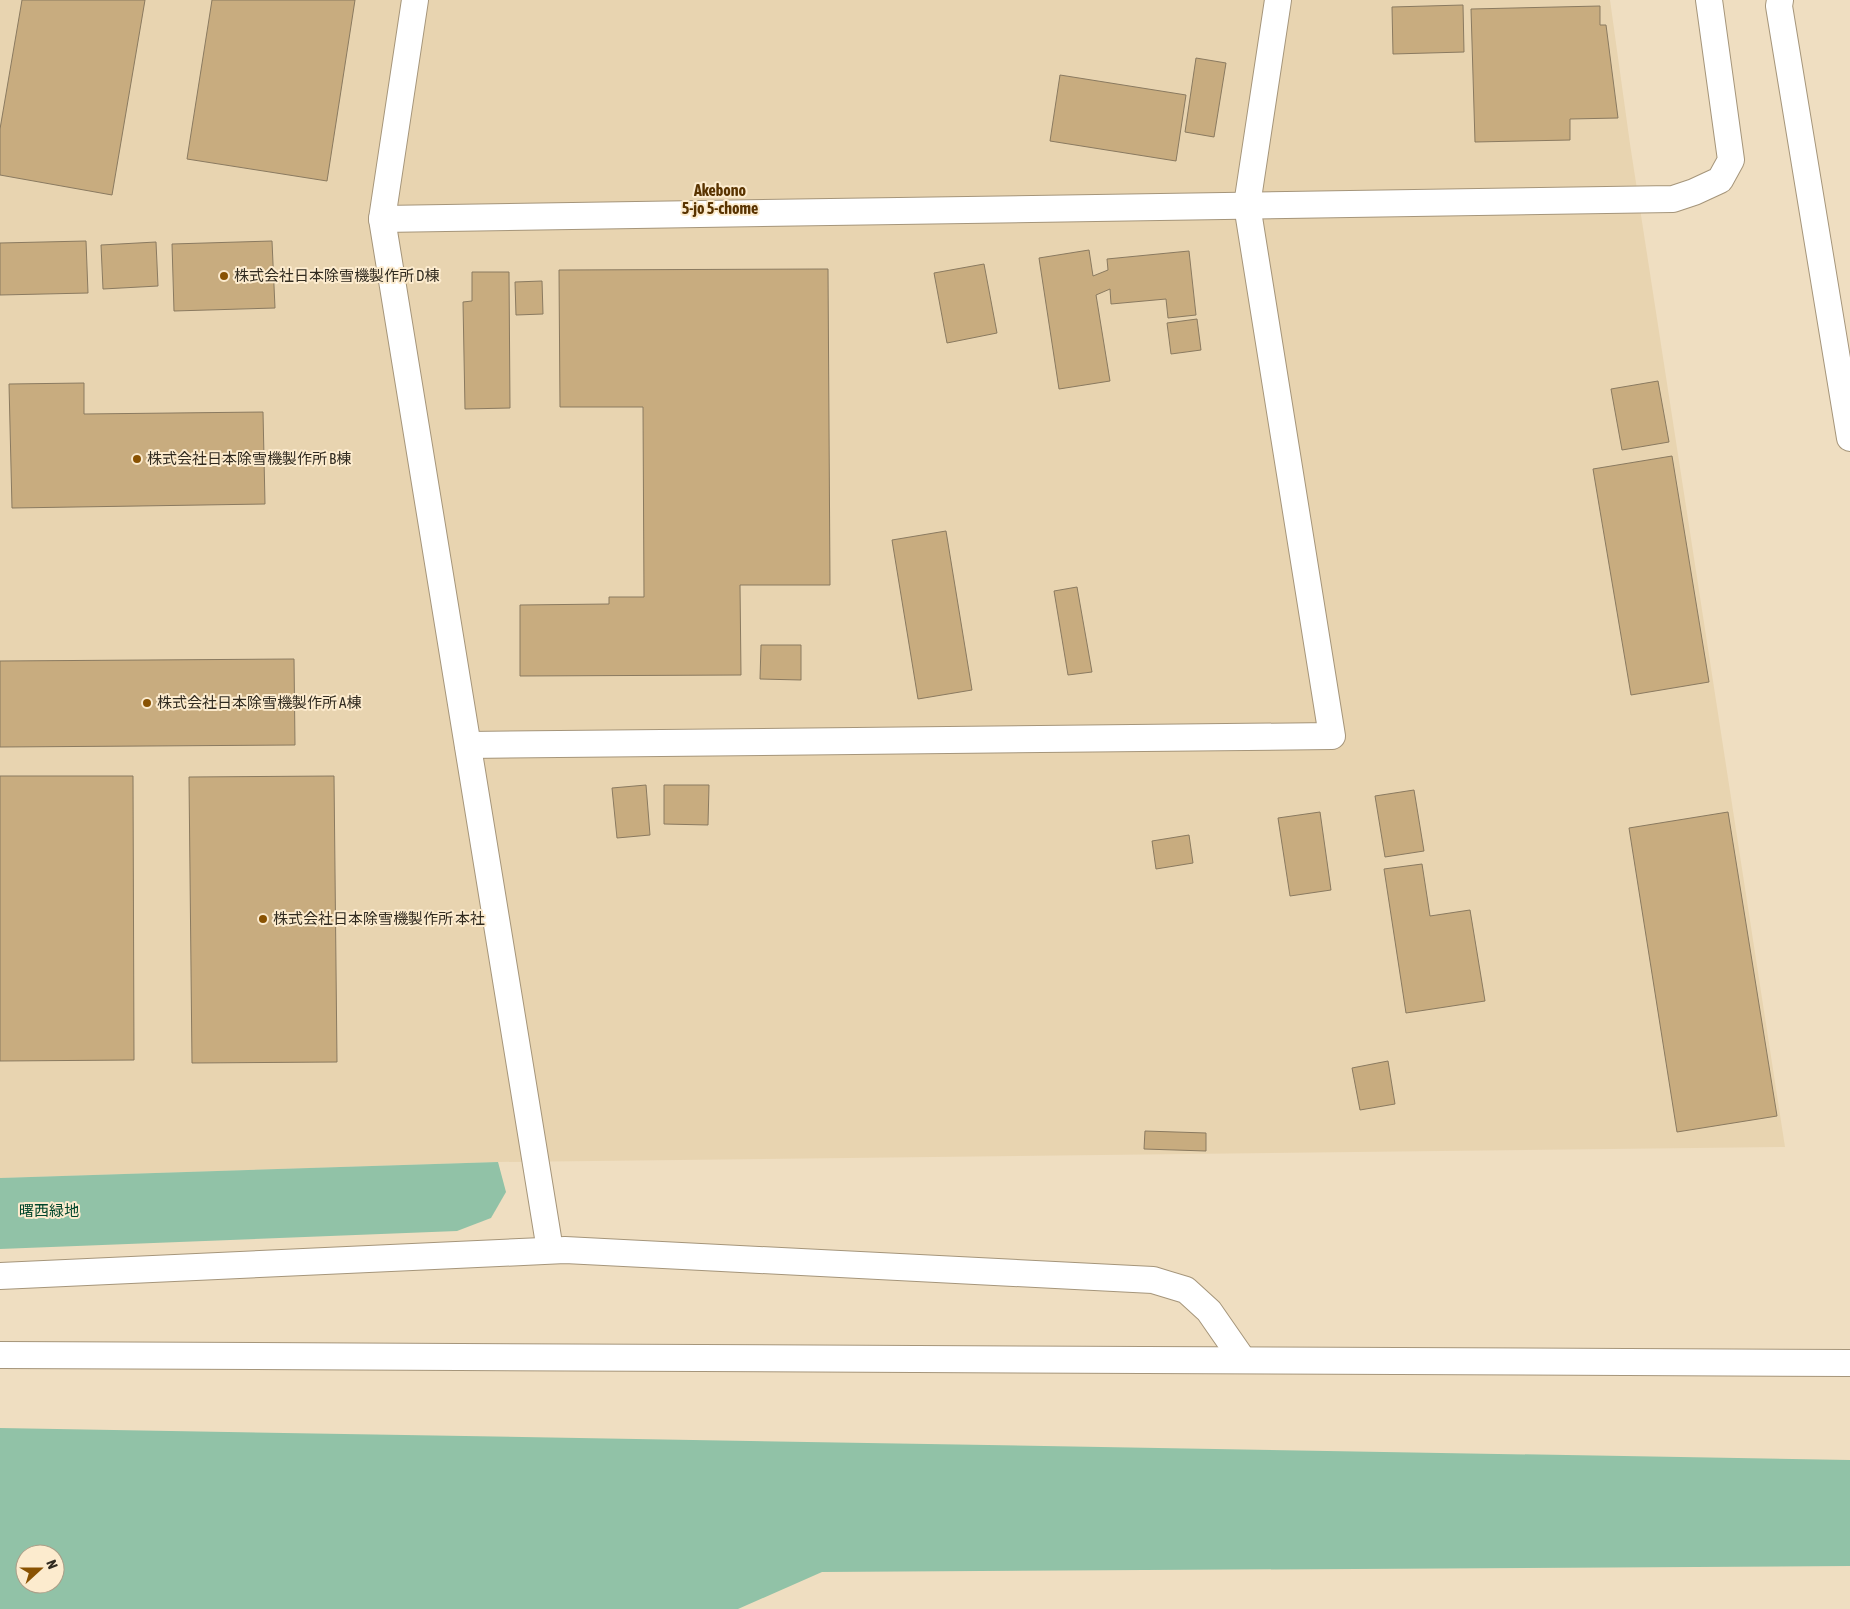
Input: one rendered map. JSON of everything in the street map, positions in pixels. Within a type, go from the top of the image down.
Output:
[{"type":"street","points":[[415,0],[382,220],[550,1250]]},
{"type":"street","points":[[468,745],[1332,736],[1247,205],[1278,0]]},
{"type":"street","points":[[382,220],[1673,199],[1720,180],[1731,160],[1709,0]]},
{"type":"street","points":[[1780,0],[1779,6],[1850,438]]},
{"type":"street","points":[[0,1276],[550,1250],[1153,1280],[1186,1290],[1209,1311],[1243,1360]]},
{"type":"street","points":[[0,1355],[1850,1363]]},
{"type":"shaded area","points":[[0,0],[1610,0],[1630,144],[1785,1147],[498,1162],[0,1178]]},
{"type":"green space","name":"曙西緑地","points":[[498,1162],[506,1192],[491,1218],[457,1231],[0,1249],[0,1178]]},
{"type":"green space","points":[[0,1428],[1850,1460],[1850,1566],[822,1572],[738,1609],[0,1609]]},
{"type":"building","points":[[22,0],[145,0],[112,195],[0,175],[0,129]]},
{"type":"building","points":[[212,0],[355,0],[327,181],[187,159]]},
{"type":"building","points":[[1463,5],[1464,52],[1393,54],[1392,7]]},
{"type":"building","points":[[1600,6],[1600,25],[1606,25],[1618,118],[1570,119],[1570,140],[1475,142],[1471,9]]},
{"type":"building","points":[[1196,58],[1226,63],[1214,137],[1185,132]]},
{"type":"building","points":[[1060,75],[1186,95],[1176,161],[1050,141]]},
{"type":"building","points":[[86,241],[88,293],[0,295],[0,243]]},
{"type":"building","name":"株式会社日本除雪機製作所 D棟","points":[[272,241],[275,308],[174,311],[172,244]]},
{"type":"building","points":[[156,242],[158,286],[103,289],[101,245]]},
{"type":"building","points":[[1089,250],[1093,276],[1108,270],[1107,259],[1189,251],[1196,315],[1168,318],[1166,299],[1111,304],[1110,289],[1096,295],[1110,381],[1059,389],[1039,258]]},
{"type":"building","points":[[984,264],[997,333],[947,343],[934,273]]},
{"type":"building","points":[[828,269],[830,585],[740,585],[741,675],[520,676],[520,605],[609,604],[609,597],[644,597],[643,407],[560,407],[559,270]]},
{"type":"building","points":[[472,272],[509,272],[510,408],[465,409],[463,302],[472,301]]},
{"type":"building","points":[[542,281],[543,314],[516,315],[515,282]]},
{"type":"building","points":[[1197,319],[1201,350],[1171,354],[1167,323]]},
{"type":"building","points":[[1658,381],[1669,442],[1622,450],[1611,389]]},
{"type":"building","name":"株式会社日本除雪機製作所 B棟","points":[[84,383],[84,414],[263,412],[265,504],[12,508],[9,384]]},
{"type":"building","points":[[1672,456],[1709,682],[1631,695],[1593,469]]},
{"type":"building","points":[[946,531],[972,690],[918,699],[892,540]]},
{"type":"building","points":[[1077,587],[1092,672],[1068,675],[1054,591]]},
{"type":"building","points":[[761,645],[801,645],[801,680],[760,679]]},
{"type":"building","name":"株式会社日本除雪機製作所 A棟","points":[[294,659],[295,745],[0,747],[0,661]]},
{"type":"building","points":[[0,776],[133,776],[134,1060],[0,1061]]},
{"type":"building","name":"株式会社日本除雪機製作所 本社","points":[[334,776],[337,1062],[192,1063],[189,777]]},
{"type":"building","points":[[646,785],[650,835],[617,838],[612,788]]},
{"type":"building","points":[[664,785],[709,785],[708,825],[664,824]]},
{"type":"building","points":[[1414,790],[1424,851],[1385,857],[1375,796]]},
{"type":"building","points":[[1320,812],[1331,890],[1290,896],[1278,818]]},
{"type":"building","points":[[1728,812],[1777,1116],[1677,1132],[1629,828]]},
{"type":"building","points":[[1189,835],[1193,863],[1156,869],[1152,841]]},
{"type":"building","points":[[1422,864],[1430,916],[1470,910],[1485,1001],[1406,1013],[1384,869]]},
{"type":"building","points":[[1388,1061],[1395,1104],[1360,1110],[1352,1068]]},
{"type":"building","points":[[1145,1131],[1206,1133],[1206,1151],[1144,1149]]},
{"type":"place","name":"株式会社日本除雪機製作所 D棟","points":[[224,276]]},
{"type":"place","name":"株式会社日本除雪機製作所 B棟","points":[[137,459]]},
{"type":"place","name":"株式会社日本除雪機製作所 A棟","points":[[147,703]]},
{"type":"place","name":"株式会社日本除雪機製作所 本社","points":[[263,919]]},
{"type":"district","name":"Akebono 5-jo 5-chome","points":[[720,199]]}]
